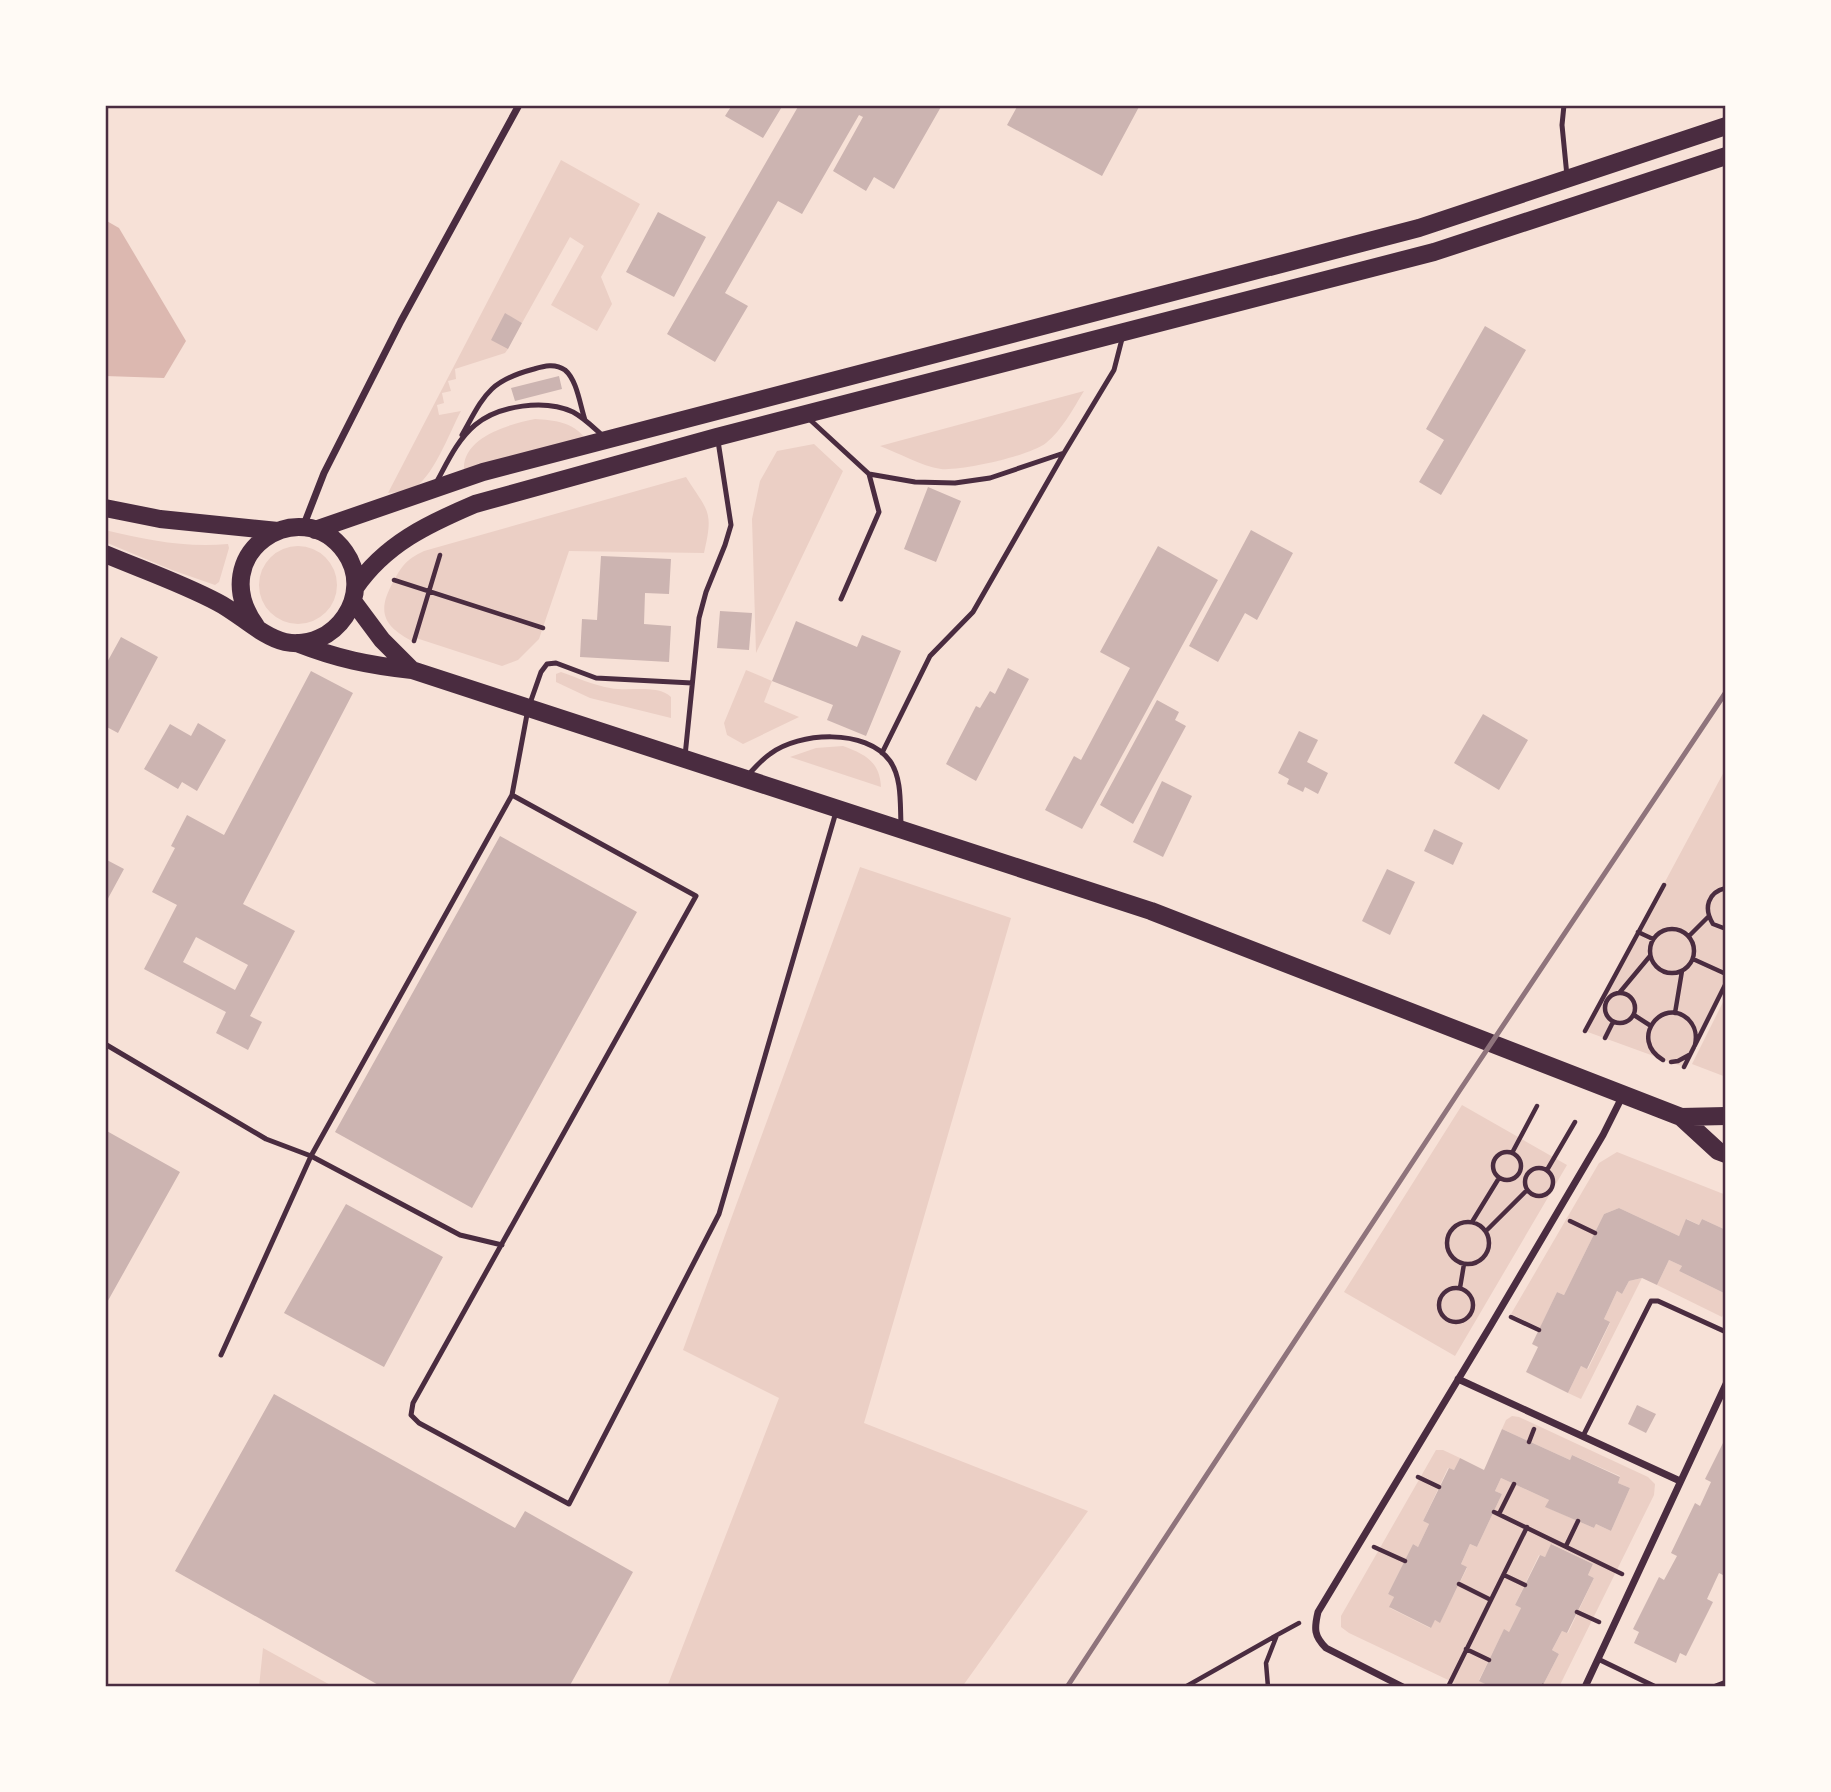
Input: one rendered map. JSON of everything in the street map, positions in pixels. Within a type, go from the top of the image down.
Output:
[{"type":"main road","points":[[105,508],[160,519],[278,531],[309,529],[483,472],[1419,228],[1726,126]]},
{"type":"main road","points":[[297,643],[320,638],[341,623],[370,567],[390,550],[439,520],[475,504],[717,437],[1434,252],[1726,156]]},
{"type":"main road","points":[[309,529],[327,535],[345,552],[351,563],[354,594],[382,640],[412,670]]},
{"type":"main road","points":[[256,626],[242,601],[241,572],[254,547],[265,537],[278,531]]},
{"type":"main road","points":[[105,554],[197,592],[275,639],[297,643],[335,658],[412,670],[1151,911],[1681,1117],[1718,1151],[1726,1154]]},
{"type":"main road","points":[[1681,1117],[1726,1116]]},
{"type":"street","points":[[309,529],[324,473],[401,321],[519,105]]},
{"type":"street","points":[[1403,1687],[1326,1648],[1318,1640],[1314,1628],[1318,1612],[1603,1135],[1623,1095]]},
{"type":"street","points":[[1458,1379],[1680,1481]]},
{"type":"street","points":[[1585,1687],[1726,1384]]},
{"type":"lane","points":[[1564,105],[1562,125],[1567,179]]},
{"type":"lane","points":[[883,753],[930,656],[973,612],[1114,370],[1123,334]]},
{"type":"lane","points":[[434,488],[484,397],[492,388],[512,375],[548,365],[563,369],[568,373],[585,420]]},
{"type":"lane","points":[[457,445],[476,424],[491,416],[522,407],[549,405],[585,420],[607,440]]},
{"type":"lane","points":[[805,414],[869,474],[879,512],[841,599]]},
{"type":"lane","points":[[685,759],[699,618],[731,525],[717,437]]},
{"type":"lane","points":[[869,474],[915,482],[956,483],[990,478],[1065,453]]},
{"type":"lane","points":[[221,1355],[311,1156],[512,795],[528,709],[541,672],[548,664],[556,663],[596,678],[692,683]]},
{"type":"lane","points":[[745,778],[771,752],[812,736],[848,738],[869,745],[883,753],[891,763],[899,784],[901,831]]},
{"type":"lane","points":[[512,795],[696,896],[413,1403],[411,1415],[419,1423],[569,1504],[719,1214],[837,808]]},
{"type":"lane","points":[[105,1044],[266,1139],[311,1156],[460,1235],[502,1245]]},
{"type":"lane","points":[[1583,1436],[1651,1301],[1658,1301],[1726,1332]]},
{"type":"lane","points":[[1598,1659],[1656,1687]]},
{"type":"lane","points":[[1713,1687],[1726,1682]]},
{"type":"path","points":[[414,642],[440,555]]},
{"type":"path","points":[[394,580],[543,628]]},
{"type":"path","points":[[1584,1031],[1664,885]]},
{"type":"path","points":[[1726,888],[1713,894],[1708,901],[1708,917],[1713,923],[1726,929]]},
{"type":"path","points":[[1689,936],[1708,917]]},
{"type":"path","points":[[1619,992],[1633,1000],[1635,1008],[1634,1015],[1620,1024],[1607,1017],[1604,1009],[1606,1001],[1619,992],[1650,955],[1653,939],[1666,929],[1674,929],[1689,936],[1694,951],[1693,959],[1682,971],[1675,1013]]},
{"type":"path","points":[[1638,932],[1653,939]]},
{"type":"path","points":[[1650,955],[1653,963],[1665,972],[1682,971]]},
{"type":"path","points":[[1693,959],[1726,974]]},
{"type":"path","points":[[1684,1067],[1726,983]]},
{"type":"path","points":[[1663,1059],[1651,1049],[1648,1034],[1651,1026],[1663,1015],[1675,1013],[1686,1017],[1692,1023],[1697,1037],[1695,1045]]},
{"type":"path","points":[[1634,1015],[1651,1026]]},
{"type":"path","points":[[1605,1038],[1613,1022]]},
{"type":"path","points":[[1671,1062],[1678,1061],[1692,1052]]},
{"type":"path","points":[[1512,1153],[1536,1106]]},
{"type":"path","points":[[1547,1170],[1575,1122]]},
{"type":"path","points":[[1503,1152],[1512,1153],[1518,1157],[1520,1173],[1515,1179],[1507,1181],[1494,1172],[1493,1164],[1503,1152]]},
{"type":"path","points":[[1539,1167],[1547,1170],[1553,1185],[1549,1192],[1542,1196],[1527,1190],[1526,1175],[1532,1169],[1539,1167]]},
{"type":"path","points":[[1520,1173],[1526,1175]]},
{"type":"path","points":[[1472,1222],[1486,1231],[1489,1247],[1480,1261],[1464,1264],[1451,1255],[1447,1240],[1457,1226],[1472,1222],[1499,1178]]},
{"type":"path","points":[[1486,1231],[1527,1190]]},
{"type":"path","points":[[1555,1214],[1595,1233]]},
{"type":"path","points":[[1460,1288],[1464,1264]]},
{"type":"path","points":[[1451,1288],[1460,1288],[1472,1298],[1473,1307],[1470,1315],[1456,1323],[1448,1321],[1442,1315],[1439,1299],[1451,1288]]},
{"type":"path","points":[[1499,1311],[1539,1330]]},
{"type":"path","points":[[1514,1484],[1496,1513],[1634,1579]]},
{"type":"path","points":[[1566,1546],[1578,1521]]},
{"type":"path","points":[[1448,1687],[1527,1527]]},
{"type":"path","points":[[1361,1541],[1405,1562]]},
{"type":"path","points":[[1503,1575],[1525,1585]]},
{"type":"path","points":[[1459,1584],[1491,1600]]},
{"type":"path","points":[[1185,1687],[1318,1612]]},
{"type":"path","points":[[1268,1687],[1266,1663],[1277,1635]]},
{"type":"path","points":[[1466,1649],[1489,1660]]},
{"type":"shaded area","points":[[561,160],[640,204],[601,277],[612,304],[597,331],[551,305],[584,246],[570,237],[522,323],[506,314],[508,349],[505,353],[455,369],[456,379],[448,381],[451,391],[442,393],[444,403],[437,405],[439,415],[461,411],[426,477],[410,490],[388,493]]},
{"type":"shaded area","points":[[105,220],[119,228],[186,341],[164,378],[105,376]]},
{"type":"shaded area","points":[[1084,391],[1067,419],[1046,443],[995,462],[941,469],[880,446]]},
{"type":"shaded area","points":[[535,419],[569,425],[585,438],[464,470],[465,459],[479,441],[513,424]]},
{"type":"shaded area","points":[[814,444],[843,471],[756,653],[752,519],[760,481],[777,451]]},
{"type":"shaded area","points":[[686,477],[707,512],[708,528],[704,553],[569,551],[539,639],[518,660],[502,666],[416,638],[414,642],[397,631],[387,620],[384,605],[395,579],[408,561],[424,551]]},
{"type":"shaded area","points":[[105,530],[166,542],[228,544],[219,582],[215,585],[172,570],[105,542]]},
{"type":"shaded area","points":[[298,546],[313,549],[330,563],[337,585],[334,600],[320,617],[298,624],[283,621],[266,607],[259,585],[262,570],[276,553]]},
{"type":"shaded area","points":[[746,670],[772,681],[764,702],[799,717],[743,744],[727,735],[724,723]]},
{"type":"shaded area","points":[[561,672],[610,688],[651,689],[665,693],[671,697],[671,718],[590,698],[556,682],[556,674]]},
{"type":"shaded area","points":[[843,746],[870,760],[878,771],[881,787],[790,757],[816,748]]},
{"type":"shaded area","points":[[1726,768],[1726,983],[1684,1067],[1585,1031]]},
{"type":"shaded area","points":[[860,867],[1011,918],[864,1423],[1088,1511],[962,1687],[667,1687],[779,1398],[683,1350]]},
{"type":"shaded area","points":[[1726,996],[1726,1077],[1692,1064]]},
{"type":"shaded area","points":[[1462,1105],[1567,1165],[1455,1356],[1344,1292]]},
{"type":"shaded area","points":[[1617,1152],[1726,1195],[1726,1230],[1702,1219],[1699,1225],[1687,1219],[1679,1236],[1619,1208],[1604,1214],[1564,1295],[1557,1292],[1540,1328],[1511,1314],[1599,1163]]},
{"type":"shaded area","points":[[1669,1260],[1682,1266],[1679,1271],[1726,1294],[1726,1309],[1722,1317],[1657,1285]]},
{"type":"shaded area","points":[[1642,1278],[1581,1399],[1568,1393],[1581,1366],[1588,1369],[1610,1323],[1604,1319],[1617,1291],[1622,1294],[1629,1281]]},
{"type":"shaded area","points":[[1512,1416],[1648,1477],[1655,1484],[1654,1495],[1559,1687],[1542,1687],[1559,1654],[1552,1650],[1562,1631],[1568,1633],[1594,1578],[1588,1575],[1593,1564],[1552,1544],[1545,1557],[1539,1555],[1515,1605],[1521,1608],[1509,1632],[1504,1630],[1479,1680],[1485,1684],[1483,1687],[1463,1687],[1349,1633],[1341,1627],[1341,1616],[1436,1450],[1443,1450],[1460,1458],[1454,1470],[1448,1468],[1423,1521],[1429,1524],[1418,1547],[1413,1544],[1388,1594],[1394,1597],[1390,1608],[1430,1628],[1435,1620],[1440,1622],[1467,1568],[1461,1564],[1470,1544],[1477,1547],[1502,1494],[1495,1491],[1501,1478],[1549,1500],[1546,1507],[1594,1528],[1596,1524],[1611,1531],[1630,1488],[1618,1483],[1620,1476],[1572,1455],[1570,1460],[1502,1429],[1506,1420]]},
{"type":"shaded area","points":[[263,1648],[334,1687],[259,1687]]},
{"type":"building","points":[[732,105],[783,105],[763,138],[725,116]]},
{"type":"building","points":[[799,105],[942,105],[894,189],[874,177],[866,191],[833,171],[863,117],[859,115],[802,214],[778,201],[725,293],[748,306],[715,362],[667,334]]},
{"type":"building","points":[[1018,105],[1140,105],[1102,176],[1007,125]]},
{"type":"building","points":[[658,212],[706,237],[674,297],[626,272]]},
{"type":"building","points":[[505,313],[522,323],[508,349],[491,340]]},
{"type":"building","points":[[1485,326],[1526,350],[1441,495],[1419,482],[1444,440],[1426,429]]},
{"type":"building","points":[[559,376],[562,389],[515,401],[511,388]]},
{"type":"building","points":[[928,487],[961,501],[936,562],[904,549]]},
{"type":"building","points":[[1251,530],[1293,553],[1257,620],[1245,613],[1218,662],[1189,646]]},
{"type":"building","points":[[1158,546],[1218,580],[1082,829],[1045,810],[1074,756],[1081,760],[1130,668],[1100,652]]},
{"type":"building","points":[[601,556],[671,559],[669,594],[645,593],[644,624],[671,626],[669,662],[580,657],[582,619],[597,620]]},
{"type":"building","points":[[720,611],[752,613],[749,650],[717,648]]},
{"type":"building","points":[[796,621],[857,647],[862,635],[901,651],[866,736],[827,720],[833,705],[772,681]]},
{"type":"building","points":[[121,637],[158,657],[118,733],[105,726],[105,666]]},
{"type":"building","points":[[1008,668],[1029,679],[976,781],[946,764],[976,706],[980,708],[990,691],[995,694]]},
{"type":"building","points":[[311,671],[353,693],[243,904],[295,931],[250,1016],[262,1022],[248,1050],[216,1033],[226,1012],[144,969],[177,905],[152,892],[175,848],[171,846],[187,815],[224,835]],"holes":[[[196,937],[248,965],[235,990],[183,962]]]},
{"type":"building","points":[[1157,700],[1179,712],[1175,720],[1186,726],[1133,824],[1100,805]]},
{"type":"building","points":[[1483,714],[1528,740],[1499,790],[1454,763]]},
{"type":"building","points":[[198,723],[226,740],[197,791],[182,782],[178,789],[144,769],[170,724],[191,736]]},
{"type":"building","points":[[1299,731],[1318,740],[1307,762],[1328,773],[1318,794],[1305,787],[1303,792],[1287,784],[1289,779],[1278,773]]},
{"type":"building","points":[[1162,781],[1192,796],[1163,857],[1133,842]]},
{"type":"building","points":[[1434,829],[1463,843],[1453,865],[1424,851]]},
{"type":"building","points":[[500,836],[637,912],[472,1208],[335,1132]]},
{"type":"building","points":[[105,859],[124,869],[105,904]]},
{"type":"building","points":[[1387,869],[1415,882],[1390,935],[1362,921]]},
{"type":"building","points":[[105,1130],[180,1172],[105,1306]]},
{"type":"building","points":[[346,1204],[443,1257],[384,1367],[284,1313]]},
{"type":"building","points":[[1619,1208],[1679,1236],[1686,1219],[1699,1225],[1702,1219],[1726,1230],[1726,1294],[1679,1271],[1682,1266],[1669,1260],[1657,1285],[1642,1278],[1629,1281],[1622,1294],[1617,1291],[1604,1319],[1610,1322],[1587,1369],[1581,1366],[1568,1393],[1526,1372],[1538,1347],[1532,1344],[1557,1292],[1564,1295],[1604,1214]]},
{"type":"building","points":[[274,1394],[515,1528],[525,1511],[633,1572],[569,1687],[382,1687],[175,1571]]},
{"type":"building","points":[[1637,1405],[1656,1414],[1646,1433],[1628,1424]]},
{"type":"building","points":[[1502,1429],[1570,1460],[1572,1455],[1620,1477],[1618,1483],[1630,1488],[1611,1531],[1596,1524],[1594,1528],[1545,1507],[1549,1500],[1501,1478],[1495,1491],[1502,1494],[1477,1547],[1470,1544],[1461,1564],[1467,1567],[1440,1623],[1435,1620],[1431,1628],[1389,1607],[1394,1597],[1388,1594],[1413,1544],[1418,1547],[1429,1524],[1423,1521],[1449,1468],[1454,1470],[1460,1458],[1484,1470]]},
{"type":"building","points":[[1726,1437],[1726,1574],[1725,1576],[1719,1573],[1707,1599],[1713,1602],[1686,1656],[1680,1653],[1676,1663],[1634,1643],[1639,1632],[1633,1629],[1659,1577],[1664,1580],[1677,1556],[1671,1553],[1695,1503],[1700,1506],[1711,1482],[1705,1479]]},
{"type":"building","points":[[1551,1544],[1593,1564],[1588,1575],[1594,1578],[1567,1633],[1562,1631],[1552,1650],[1559,1654],[1542,1687],[1483,1687],[1485,1684],[1479,1681],[1504,1629],[1509,1632],[1521,1608],[1515,1605],[1540,1555],[1545,1557]]},
{"type":"railway","points":[[1067,1687],[1726,692]]}]
